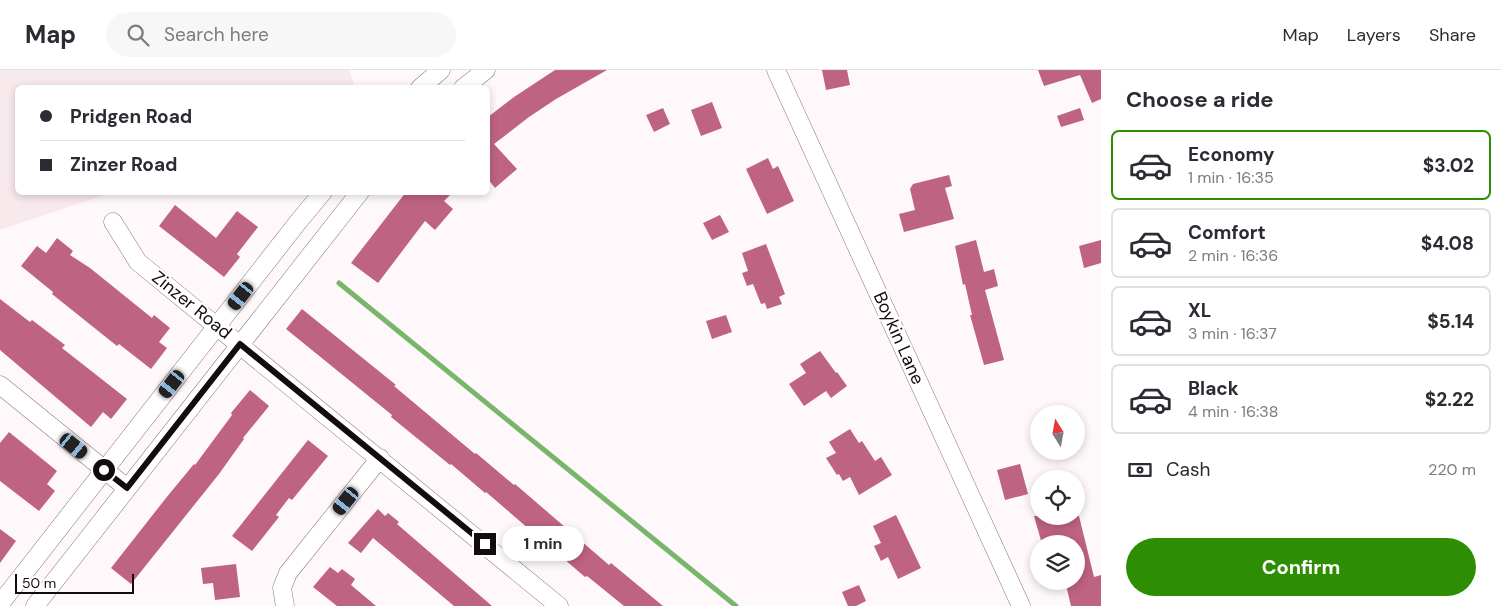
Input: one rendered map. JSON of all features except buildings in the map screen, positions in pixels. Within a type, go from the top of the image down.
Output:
[{"type":"street","points":[[424,85],[441,70]]},
{"type":"street","points":[[467,85],[486,70]]},
{"type":"street","name":"Boykin Lane","points":[[776,70],[1021,606]]},
{"type":"street","points":[[0,604],[321,195]]},
{"type":"street","points":[[34,606],[358,195]]},
{"type":"street","name":"Zinzer Road","points":[[113,222],[138,262],[559,606]]},
{"type":"street","points":[[0,385],[127,488]]},
{"type":"street","points":[[285,606],[282,588],[288,572],[380,458]]},
{"type":"shaded area","points":[[0,70],[349,70],[354,85],[15,85],[15,195],[105,195],[0,230]]},
{"type":"waterway","points":[[339,283],[736,606]]},
{"type":"route","points":[[104,470],[127,488],[240,344],[485,544]]}]
